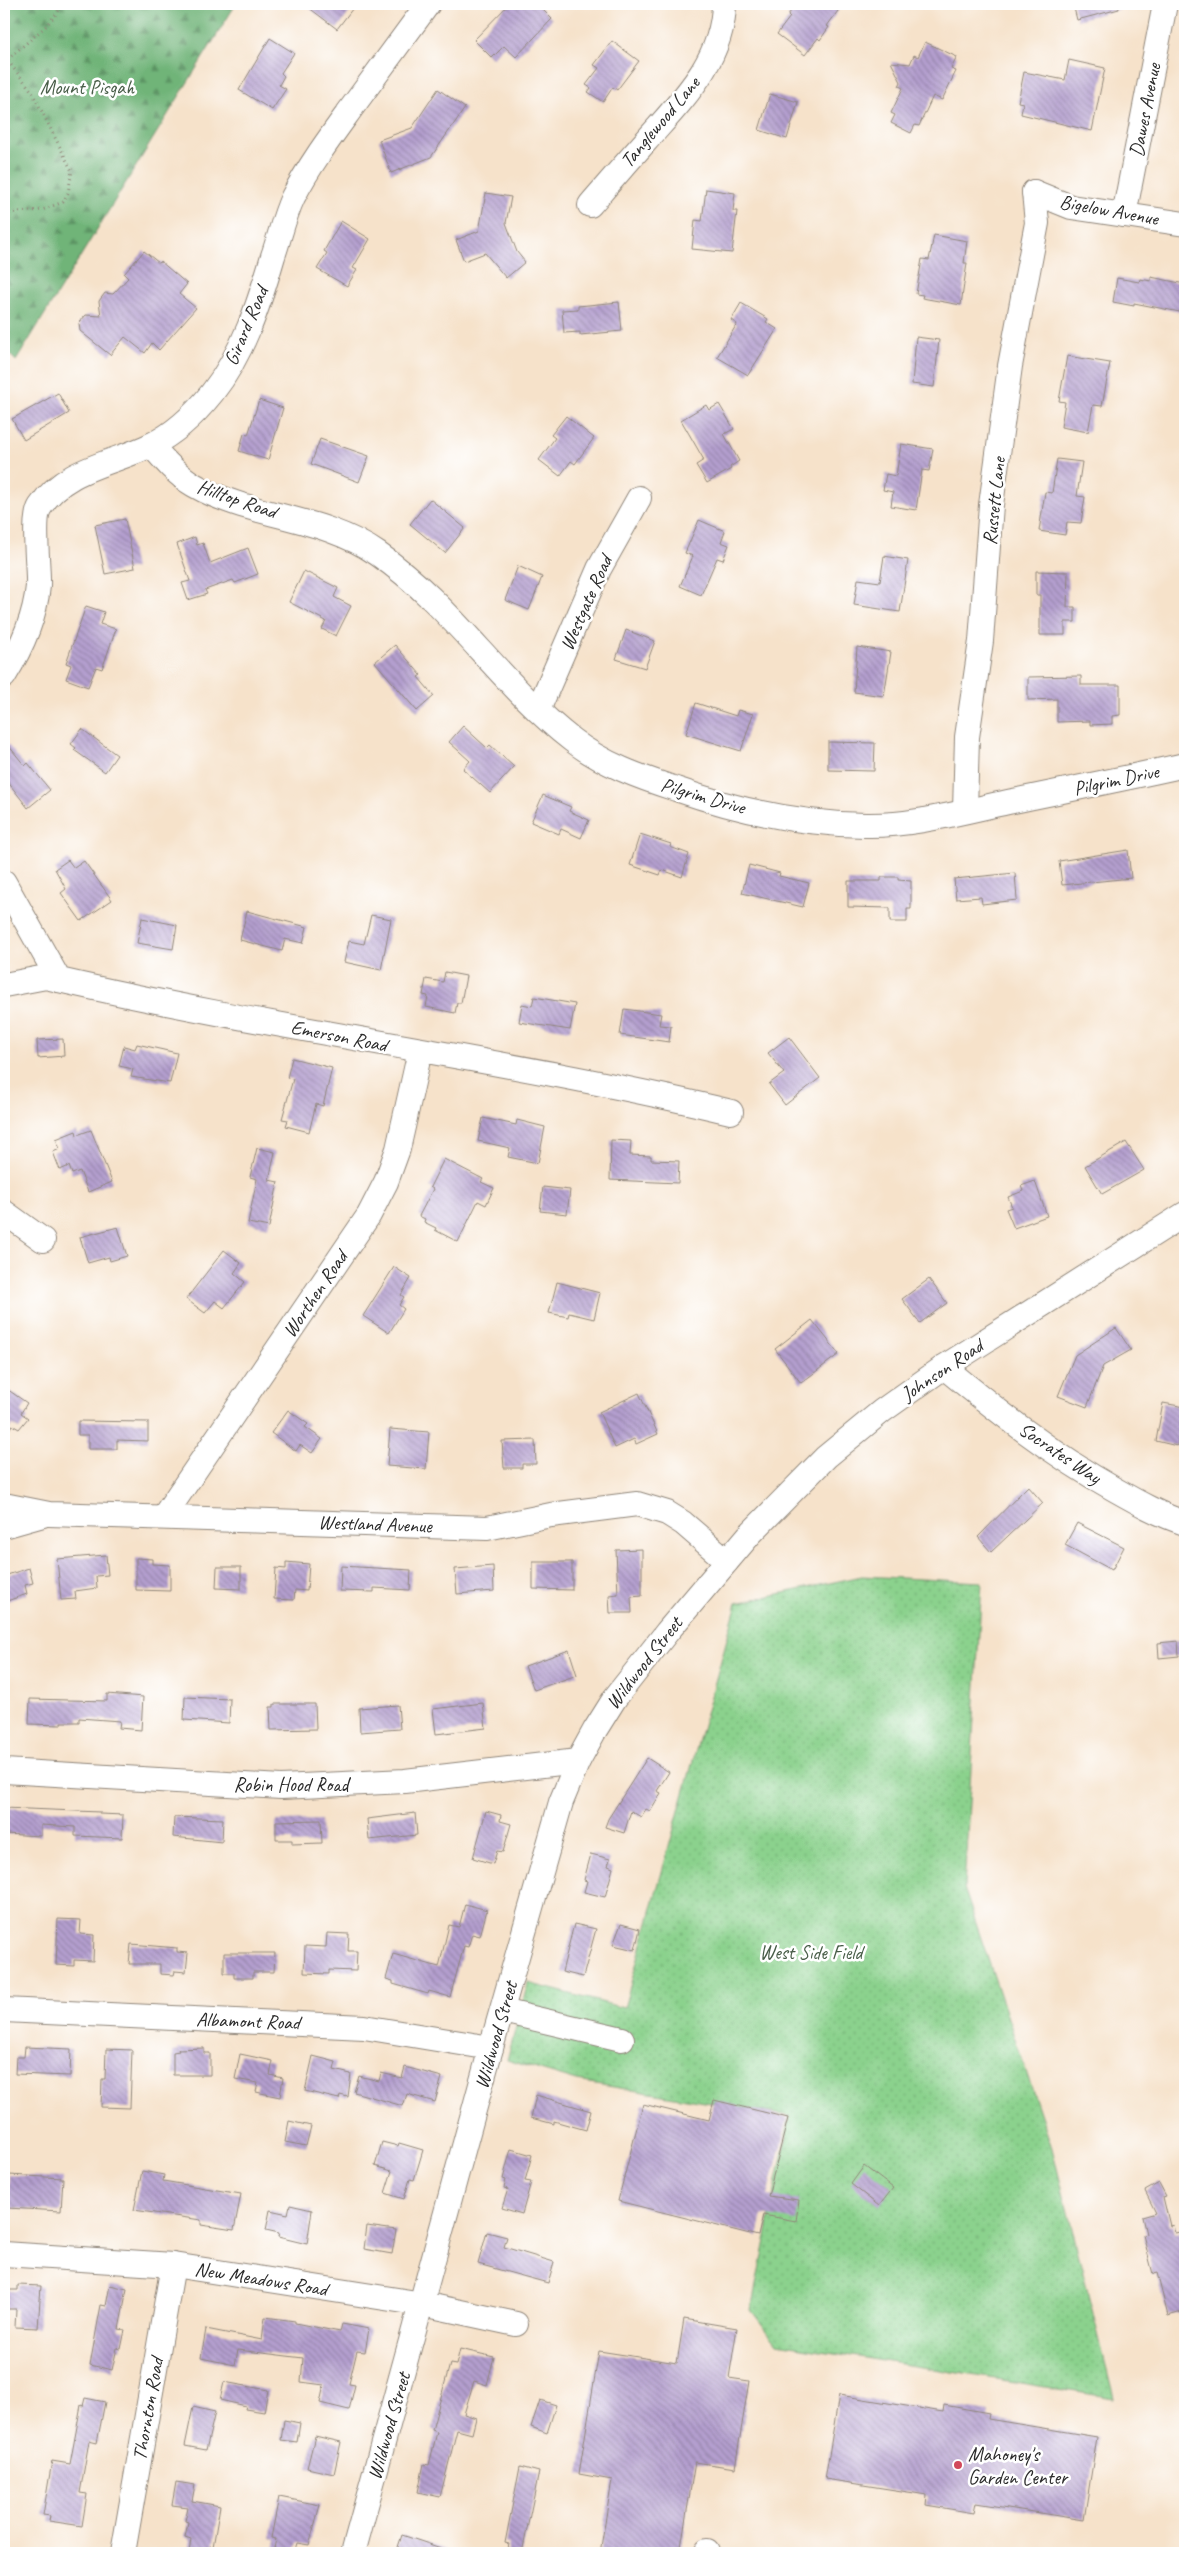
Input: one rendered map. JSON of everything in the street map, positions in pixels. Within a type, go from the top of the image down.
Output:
[{"type":"street","name":"Girard Road","points":[[4,676],[14,660],[31,621],[38,589],[38,510],[51,492],[75,475],[152,445],[192,416],[226,374],[248,329],[288,209],[302,181],[323,147],[428,4]]},
{"type":"street","name":"Tanglewood Lane","points":[[590,205],[692,88],[708,64],[718,41],[724,4]]},
{"type":"street","name":"Dawes Avenue","points":[[1124,215],[1165,4]]},
{"type":"street","name":"Bigelow Avenue","points":[[1034,192],[1071,207],[1185,224]]},
{"type":"street","name":"Russett Lane","points":[[965,811],[967,737],[982,633],[991,505],[1010,366],[1037,223],[1034,192]]},
{"type":"street","name":"Hilltop Road","points":[[152,445],[180,476],[209,493],[256,508],[308,521]]},
{"type":"street","name":"Westgate Road","points":[[538,710],[599,569],[639,498]]},
{"type":"street","name":"Pilgrim Drive","points":[[308,521],[353,538],[382,556],[429,598],[505,680],[583,748],[624,771],[694,796],[778,817],[865,825],[928,819],[1185,764]]},
{"type":"street","points":[[4,882],[59,980]]},
{"type":"street","name":"Emerson Road","points":[[4,985],[46,977],[134,997],[558,1076],[731,1112]]},
{"type":"street","name":"Worthen Road","points":[[164,1516],[368,1216],[386,1182],[398,1149],[420,1051]]},
{"type":"street","points":[[4,1212],[43,1240]]},
{"type":"street","name":"Johnson Road","points":[[728,1561],[750,1534],[826,1458],[882,1411],[944,1367],[1185,1214]]},
{"type":"street","name":"Socrates Way","points":[[944,1367],[1068,1463],[1152,1510],[1185,1523]]},
{"type":"street","name":"Westland Avenue","points":[[4,1505],[49,1514],[164,1516],[487,1528],[551,1515],[637,1504],[666,1513],[684,1523],[728,1561]]},
{"type":"street","points":[[4,1526],[49,1514]]},
{"type":"street","name":"Wildwood Street","points":[[353,2553],[423,2304],[491,2048],[561,1802],[578,1761],[615,1698],[728,1561]]},
{"type":"street","name":"Robin Hood Road","points":[[4,1771],[281,1787],[404,1781],[578,1761]]},
{"type":"street","name":"Albamont Road","points":[[4,2010],[364,2026],[491,2048]]},
{"type":"street","points":[[502,2011],[622,2039]]},
{"type":"street","name":"New Meadows Road","points":[[4,2254],[173,2265],[423,2304],[516,2324]]},
{"type":"street","name":"Thornton Road","points":[[122,2553],[173,2265]]},
{"type":"path","points":[[4,213],[42,210],[63,202],[68,193],[72,171],[31,90],[5,59],[46,26],[61,8],[62,4]]},
{"type":"green space","name":"Mount Pisgah","points":[[4,4],[236,4],[16,361],[4,349]]},
{"type":"green space","name":"West Side Field","points":[[862,1576],[982,1582],[964,1888],[1052,2148],[1114,2398],[777,2344],[751,2310],[790,2116],[577,2081],[507,2060],[528,1983],[624,2008],[737,1603]]},
{"type":"building","points":[[304,4],[356,4],[337,29]]},
{"type":"building","points":[[509,4],[537,4],[552,19],[516,57],[504,46],[492,58],[474,40]]},
{"type":"building","points":[[796,4],[843,4],[827,26],[829,27],[820,40],[818,38],[805,55],[777,34],[790,17],[788,15]]},
{"type":"building","points":[[1073,4],[1118,4],[1119,9],[1077,20]]},
{"type":"building","points":[[270,38],[294,53],[281,73],[284,76],[279,85],[286,89],[272,110],[239,90]]},
{"type":"building","points":[[612,41],[639,61],[617,90],[613,87],[603,102],[588,92],[591,88],[586,85],[599,68],[594,65]]},
{"type":"building","points":[[925,42],[957,57],[951,69],[956,71],[942,100],[933,96],[919,126],[915,125],[911,133],[891,123],[895,115],[891,113],[903,88],[899,86],[901,82],[891,62],[910,64],[914,55],[918,57]]},
{"type":"building","points":[[1069,60],[1105,68],[1092,131],[1021,114],[1023,103],[1018,102],[1024,72],[1065,80]]},
{"type":"building","points":[[438,89],[465,108],[431,157],[391,173],[379,140],[412,128]]},
{"type":"building","points":[[770,94],[798,102],[787,139],[759,130]]},
{"type":"building","points":[[706,189],[735,193],[733,211],[737,211],[732,253],[692,249],[695,220],[702,221]]},
{"type":"building","points":[[486,193],[511,197],[506,223],[517,252],[525,262],[506,278],[485,253],[464,261],[456,240],[479,231]]},
{"type":"building","points":[[341,221],[370,239],[353,268],[357,270],[347,286],[317,269],[327,253],[324,251]]},
{"type":"building","points":[[934,235],[967,241],[964,263],[967,263],[961,305],[922,298],[923,295],[916,294],[922,259],[929,260]]},
{"type":"building","points":[[144,251],[159,263],[160,261],[187,284],[179,294],[196,308],[159,350],[152,343],[145,353],[125,337],[110,355],[80,331],[79,323],[86,315],[101,316],[99,301],[105,293],[113,294],[128,278],[124,274]]},
{"type":"building","points":[[1151,277],[1185,284],[1185,313],[1134,303],[1134,306],[1113,302],[1117,278],[1139,282],[1140,279],[1151,281]]},
{"type":"building","points":[[619,302],[622,331],[580,335],[580,332],[564,333],[562,310],[578,309],[578,306]]},
{"type":"building","points":[[741,303],[768,319],[766,322],[777,329],[748,375],[717,357],[737,324],[731,320]]},
{"type":"building","points":[[916,337],[939,340],[934,387],[912,384]]},
{"type":"building","points":[[1067,356],[1110,363],[1102,406],[1093,405],[1088,432],[1061,427],[1065,402],[1059,401]]},
{"type":"building","points":[[58,393],[69,413],[24,440],[12,419]]},
{"type":"building","points":[[259,400],[283,408],[268,460],[239,451],[244,434],[248,435]]},
{"type":"building","points":[[719,404],[734,429],[724,434],[739,461],[730,467],[731,469],[707,483],[696,465],[704,460],[681,420],[706,405],[709,410]]},
{"type":"building","points":[[566,416],[594,438],[575,464],[571,461],[560,476],[539,460],[555,438],[551,435]]},
{"type":"building","points":[[320,439],[369,456],[359,482],[311,464]]},
{"type":"building","points":[[901,444],[933,449],[929,471],[922,470],[916,510],[891,506],[893,492],[883,490],[886,474],[896,476]]},
{"type":"building","points":[[1057,459],[1082,462],[1077,496],[1085,497],[1081,523],[1067,522],[1065,535],[1039,531],[1045,492],[1052,493]]},
{"type":"building","points":[[430,499],[465,528],[445,553],[410,524]]},
{"type":"building","points":[[125,519],[135,568],[105,574],[95,525]]},
{"type":"building","points":[[699,520],[725,531],[721,542],[729,545],[723,560],[717,558],[701,595],[680,586],[693,556],[685,553]]},
{"type":"building","points":[[195,537],[197,545],[203,543],[210,563],[248,548],[258,574],[235,583],[233,580],[205,590],[207,594],[188,600],[182,583],[190,581],[177,544]]},
{"type":"building","points":[[884,556],[908,560],[900,612],[854,605],[858,579],[880,582]]},
{"type":"building","points":[[518,566],[542,577],[529,610],[505,600]]},
{"type":"building","points":[[304,571],[338,588],[334,597],[351,606],[336,636],[322,629],[326,621],[289,602]]},
{"type":"building","points":[[1036,571],[1068,572],[1067,607],[1075,607],[1075,622],[1065,622],[1065,635],[1040,635],[1040,595],[1036,595]]},
{"type":"building","points":[[86,606],[104,612],[100,624],[116,629],[102,669],[96,667],[88,687],[66,679],[71,665],[66,663]]},
{"type":"building","points":[[626,630],[655,641],[645,668],[616,659]]},
{"type":"building","points":[[395,645],[421,675],[418,677],[434,696],[417,711],[375,662]]},
{"type":"building","points":[[857,647],[891,652],[884,696],[854,692]]},
{"type":"building","points":[[1081,676],[1081,685],[1120,685],[1120,715],[1112,716],[1112,724],[1090,725],[1090,721],[1057,722],[1057,699],[1028,700],[1028,677]]},
{"type":"building","points":[[696,703],[736,716],[738,710],[753,714],[741,751],[686,734]]},
{"type":"building","points":[[463,726],[487,748],[490,745],[514,767],[490,793],[463,769],[470,761],[449,742]]},
{"type":"building","points":[[82,729],[117,755],[105,772],[74,750],[76,748],[71,744]]},
{"type":"building","points":[[4,740],[25,766],[28,763],[50,790],[28,808],[4,777]]},
{"type":"building","points":[[828,742],[875,743],[874,771],[828,770]]},
{"type":"building","points":[[543,795],[571,807],[569,811],[589,820],[581,838],[561,829],[559,834],[531,822]]},
{"type":"building","points":[[640,834],[671,844],[670,847],[689,854],[682,877],[662,870],[660,875],[630,865]]},
{"type":"building","points":[[1128,850],[1131,878],[1062,885],[1059,861]]},
{"type":"building","points":[[68,860],[74,868],[84,861],[112,900],[81,921],[61,893],[66,889],[55,869]]},
{"type":"building","points":[[749,865],[780,873],[779,876],[809,883],[803,907],[742,893]]},
{"type":"building","points":[[1015,873],[1017,900],[982,904],[981,897],[956,899],[954,879]]},
{"type":"building","points":[[881,877],[898,877],[898,880],[911,881],[911,909],[907,909],[907,922],[890,922],[890,908],[848,907],[848,881],[881,881]]},
{"type":"building","points":[[247,911],[307,927],[303,943],[285,939],[282,951],[240,940]]},
{"type":"building","points":[[371,915],[391,919],[381,970],[344,962],[349,941],[364,944]]},
{"type":"building","points":[[142,918],[177,925],[173,949],[137,943]]},
{"type":"building","points":[[445,972],[466,976],[461,1003],[457,1003],[455,1013],[426,1007],[428,996],[423,995],[426,979],[443,982]]},
{"type":"building","points":[[534,997],[575,1004],[570,1030],[519,1022],[522,1004],[532,1006]]},
{"type":"building","points":[[624,1009],[661,1014],[659,1025],[671,1026],[669,1042],[620,1035]]},
{"type":"building","points":[[789,1037],[820,1078],[785,1105],[769,1084],[784,1073],[768,1053]]},
{"type":"building","points":[[63,1039],[64,1056],[38,1058],[37,1040]]},
{"type":"building","points":[[137,1044],[177,1053],[170,1083],[131,1077],[133,1069],[119,1066],[124,1046],[135,1049]]},
{"type":"building","points":[[292,1058],[332,1068],[323,1106],[316,1104],[309,1132],[286,1126],[288,1120],[282,1119],[293,1079],[287,1078]]},
{"type":"building","points":[[483,1118],[516,1125],[517,1120],[545,1127],[538,1163],[508,1157],[510,1148],[478,1141]]},
{"type":"building","points":[[91,1130],[112,1182],[88,1192],[80,1171],[72,1174],[69,1166],[60,1170],[53,1152],[60,1149],[56,1139],[76,1131],[77,1135]]},
{"type":"building","points":[[611,1140],[631,1141],[630,1155],[651,1156],[651,1160],[679,1161],[678,1183],[610,1180]]},
{"type":"building","points":[[1126,1142],[1144,1170],[1102,1194],[1085,1166]]},
{"type":"building","points":[[257,1148],[275,1152],[269,1180],[278,1182],[269,1227],[248,1223],[257,1179],[250,1177]]},
{"type":"building","points":[[444,1159],[483,1179],[481,1182],[494,1188],[486,1205],[478,1201],[458,1242],[435,1230],[436,1228],[424,1222],[425,1219],[419,1216],[433,1189],[430,1187]]},
{"type":"building","points":[[1035,1181],[1047,1216],[1014,1228],[1006,1209],[1012,1207],[1008,1197],[1023,1191],[1021,1186]]},
{"type":"building","points":[[543,1187],[570,1190],[567,1214],[540,1211]]},
{"type":"building","points":[[118,1227],[127,1256],[110,1261],[109,1257],[88,1263],[80,1237]]},
{"type":"building","points":[[224,1250],[241,1263],[234,1273],[245,1282],[224,1308],[215,1301],[205,1313],[186,1299]]},
{"type":"building","points":[[394,1267],[411,1278],[401,1295],[404,1297],[399,1305],[404,1309],[389,1333],[363,1316]]},
{"type":"building","points":[[929,1279],[947,1303],[920,1323],[902,1299]]},
{"type":"building","points":[[557,1282],[600,1293],[594,1319],[569,1313],[568,1317],[549,1313]]},
{"type":"building","points":[[812,1320],[839,1354],[801,1383],[775,1349]]},
{"type":"building","points":[[1116,1328],[1131,1350],[1103,1366],[1087,1407],[1058,1396],[1075,1355]]},
{"type":"building","points":[[4,1387],[27,1403],[21,1413],[28,1418],[19,1429],[12,1425],[4,1437]]},
{"type":"building","points":[[639,1393],[658,1434],[636,1444],[634,1439],[615,1448],[599,1412]]},
{"type":"building","points":[[1163,1403],[1185,1407],[1185,1441],[1178,1440],[1177,1446],[1156,1441]]},
{"type":"building","points":[[288,1410],[308,1424],[305,1427],[322,1439],[312,1453],[300,1445],[296,1451],[271,1433]]},
{"type":"building","points":[[78,1421],[148,1422],[148,1441],[117,1440],[117,1449],[88,1449],[88,1435],[78,1435]]},
{"type":"building","points":[[390,1429],[429,1432],[426,1469],[387,1466]]},
{"type":"building","points":[[535,1440],[536,1464],[522,1464],[522,1468],[504,1468],[502,1441]]},
{"type":"building","points":[[1028,1486],[1043,1503],[991,1552],[978,1537]]},
{"type":"building","points":[[1077,1523],[1124,1547],[1112,1570],[1065,1545]]},
{"type":"building","points":[[642,1549],[642,1596],[631,1597],[632,1613],[610,1613],[609,1595],[618,1594],[616,1550]]},
{"type":"building","points":[[106,1555],[108,1575],[96,1576],[97,1588],[75,1591],[76,1599],[61,1600],[57,1559]]},
{"type":"building","points":[[136,1558],[152,1559],[152,1564],[170,1565],[170,1591],[136,1590]]},
{"type":"building","points":[[286,1562],[309,1564],[307,1591],[295,1590],[294,1600],[274,1599],[276,1568],[286,1569]]},
{"type":"building","points":[[533,1562],[572,1562],[572,1590],[533,1589]]},
{"type":"building","points":[[341,1566],[411,1570],[410,1590],[374,1588],[374,1592],[340,1591]]},
{"type":"building","points":[[493,1566],[494,1591],[457,1594],[455,1569]]},
{"type":"building","points":[[217,1567],[241,1567],[241,1589],[216,1588]]},
{"type":"building","points":[[29,1568],[33,1583],[25,1585],[27,1594],[4,1602],[4,1576]]},
{"type":"building","points":[[1178,1641],[1179,1656],[1159,1658],[1158,1643]]},
{"type":"building","points":[[569,1650],[577,1675],[534,1690],[525,1666]]},
{"type":"building","points":[[107,1694],[143,1697],[141,1730],[119,1728],[120,1721],[79,1718],[79,1722],[61,1722],[61,1725],[29,1724],[30,1699],[107,1701]]},
{"type":"building","points":[[185,1697],[230,1699],[229,1723],[184,1720]]},
{"type":"building","points":[[483,1703],[486,1728],[436,1734],[433,1709]]},
{"type":"building","points":[[274,1704],[315,1704],[316,1729],[271,1730],[270,1707],[274,1707]]},
{"type":"building","points":[[398,1705],[400,1729],[360,1732],[359,1708]]},
{"type":"building","points":[[647,1758],[669,1772],[657,1791],[661,1793],[650,1811],[646,1809],[641,1817],[631,1811],[624,1833],[605,1827],[608,1819]]},
{"type":"building","points":[[4,1808],[100,1812],[100,1814],[123,1815],[122,1838],[75,1836],[75,1827],[41,1825],[41,1836],[4,1834]]},
{"type":"building","points":[[486,1811],[501,1815],[500,1821],[511,1824],[503,1852],[497,1851],[493,1864],[473,1858]]},
{"type":"building","points":[[415,1813],[417,1835],[369,1840],[367,1819]]},
{"type":"building","points":[[174,1817],[223,1819],[222,1842],[173,1837]]},
{"type":"building","points":[[321,1820],[322,1843],[292,1844],[292,1840],[276,1840],[276,1821]]},
{"type":"building","points":[[591,1854],[610,1859],[608,1866],[613,1868],[605,1897],[584,1892],[587,1881],[584,1880]]},
{"type":"building","points":[[465,1904],[487,1910],[480,1936],[472,1934],[468,1947],[464,1946],[450,1997],[429,1991],[428,1994],[393,1984],[393,1981],[386,1979],[393,1954],[439,1967],[449,1925],[459,1927]]},
{"type":"building","points":[[58,1919],[81,1920],[80,1934],[94,1935],[93,1961],[74,1960],[74,1966],[56,1965]]},
{"type":"building","points":[[574,1924],[596,1929],[583,1977],[562,1972]]},
{"type":"building","points":[[621,1924],[640,1929],[635,1950],[613,1945]]},
{"type":"building","points":[[327,1933],[349,1934],[348,1951],[357,1951],[356,1971],[329,1970],[329,1974],[304,1973],[305,1946],[326,1947]]},
{"type":"building","points":[[131,1944],[177,1948],[177,1952],[188,1953],[186,1972],[175,1971],[174,1975],[160,1974],[160,1964],[129,1964]]},
{"type":"building","points":[[224,1953],[275,1953],[274,1972],[253,1972],[253,1978],[234,1978],[234,1973],[224,1973]]},
{"type":"building","points":[[25,2047],[71,2049],[70,2076],[15,2074],[16,2057],[24,2057]]},
{"type":"building","points":[[204,2048],[204,2053],[210,2053],[210,2075],[173,2075],[173,2052],[179,2051],[178,2049]]},
{"type":"building","points":[[106,2049],[132,2050],[130,2108],[101,2107],[102,2079],[105,2079]]},
{"type":"building","points":[[240,2054],[273,2061],[270,2075],[283,2078],[280,2097],[256,2092],[258,2083],[235,2079]]},
{"type":"building","points":[[313,2056],[336,2062],[334,2070],[351,2074],[348,2097],[340,2095],[339,2099],[305,2091]]},
{"type":"building","points":[[405,2067],[442,2077],[435,2102],[407,2094],[403,2106],[354,2092],[359,2076],[379,2081],[381,2073],[402,2078]]},
{"type":"building","points":[[536,2095],[591,2111],[586,2130],[554,2121],[554,2124],[531,2118]]},
{"type":"building","points":[[714,2100],[788,2118],[768,2196],[799,2200],[796,2221],[763,2215],[758,2236],[618,2201],[643,2104],[709,2120]]},
{"type":"building","points":[[289,2121],[311,2126],[306,2146],[285,2142]]},
{"type":"building","points":[[382,2142],[398,2146],[399,2143],[423,2150],[414,2180],[410,2179],[404,2199],[385,2193],[392,2171],[375,2166]]},
{"type":"building","points":[[511,2149],[532,2155],[525,2181],[531,2182],[522,2214],[502,2208],[508,2189],[504,2188],[506,2180],[503,2179]]},
{"type":"building","points":[[864,2166],[893,2188],[879,2206],[851,2184]]},
{"type":"building","points":[[142,2171],[164,2175],[163,2181],[241,2194],[234,2230],[201,2225],[201,2220],[134,2210]]},
{"type":"building","points":[[9,2175],[63,2178],[61,2211],[7,2208]]},
{"type":"building","points":[[1159,2183],[1166,2196],[1163,2197],[1170,2226],[1173,2225],[1175,2233],[1180,2232],[1185,2252],[1185,2311],[1168,2316],[1157,2273],[1153,2274],[1143,2235],[1146,2234],[1142,2217],[1156,2213],[1145,2191]]},
{"type":"building","points":[[290,2205],[312,2210],[307,2244],[278,2237],[279,2233],[266,2230],[270,2210],[288,2214]]},
{"type":"building","points":[[367,2226],[396,2230],[392,2254],[364,2249]]},
{"type":"building","points":[[487,2232],[507,2237],[504,2247],[554,2262],[548,2283],[478,2264]]},
{"type":"building","points":[[18,2285],[41,2286],[38,2328],[15,2327],[16,2309],[4,2309],[4,2290],[18,2290]]},
{"type":"building","points":[[110,2285],[127,2289],[119,2329],[125,2330],[121,2349],[117,2348],[112,2370],[90,2365],[101,2305],[106,2306]]},
{"type":"building","points":[[265,2317],[295,2321],[295,2323],[340,2332],[342,2324],[369,2329],[365,2352],[357,2351],[349,2384],[355,2385],[349,2410],[320,2403],[324,2385],[301,2382],[303,2358],[238,2350],[235,2365],[201,2358],[206,2329],[262,2340]]},
{"type":"building","points":[[684,2319],[737,2328],[729,2378],[749,2381],[735,2468],[695,2462],[680,2553],[600,2553],[612,2480],[579,2474],[599,2351],[677,2363]]},
{"type":"building","points":[[460,2349],[494,2357],[487,2385],[474,2381],[464,2414],[476,2418],[472,2434],[457,2430],[440,2497],[418,2492],[424,2464],[429,2465],[437,2432],[432,2430],[450,2364],[456,2365]]},
{"type":"building","points":[[224,2382],[268,2390],[264,2412],[245,2409],[246,2406],[220,2400]]},
{"type":"building","points":[[839,2395],[943,2412],[944,2405],[989,2413],[988,2419],[1097,2437],[1084,2520],[976,2503],[974,2513],[926,2505],[927,2495],[825,2479]]},
{"type":"building","points":[[85,2398],[105,2402],[97,2443],[89,2441],[80,2493],[87,2494],[82,2526],[49,2521],[50,2516],[43,2515],[52,2461],[70,2464],[81,2405],[83,2406]]},
{"type":"building","points":[[540,2400],[556,2405],[547,2433],[531,2427]]},
{"type":"building","points":[[193,2407],[215,2412],[206,2450],[185,2446]]},
{"type":"building","points":[[284,2420],[300,2423],[297,2442],[281,2440]]},
{"type":"building","points":[[315,2436],[341,2442],[334,2474],[307,2468]]},
{"type":"building","points":[[520,2467],[539,2472],[522,2553],[507,2553],[509,2544],[505,2543]]},
{"type":"building","points":[[176,2482],[195,2485],[192,2501],[220,2506],[213,2547],[210,2546],[209,2553],[189,2553],[191,2539],[185,2537],[188,2522],[185,2521],[188,2507],[172,2505]]},
{"type":"building","points":[[279,2497],[320,2505],[309,2545],[297,2543],[294,2553],[273,2553],[276,2539],[271,2538]]},
{"type":"building","points":[[402,2535],[447,2550],[447,2553],[396,2553]]},
{"type":"place","name":"Mahoney's Garden Center","points":[[958,2465]]}]
